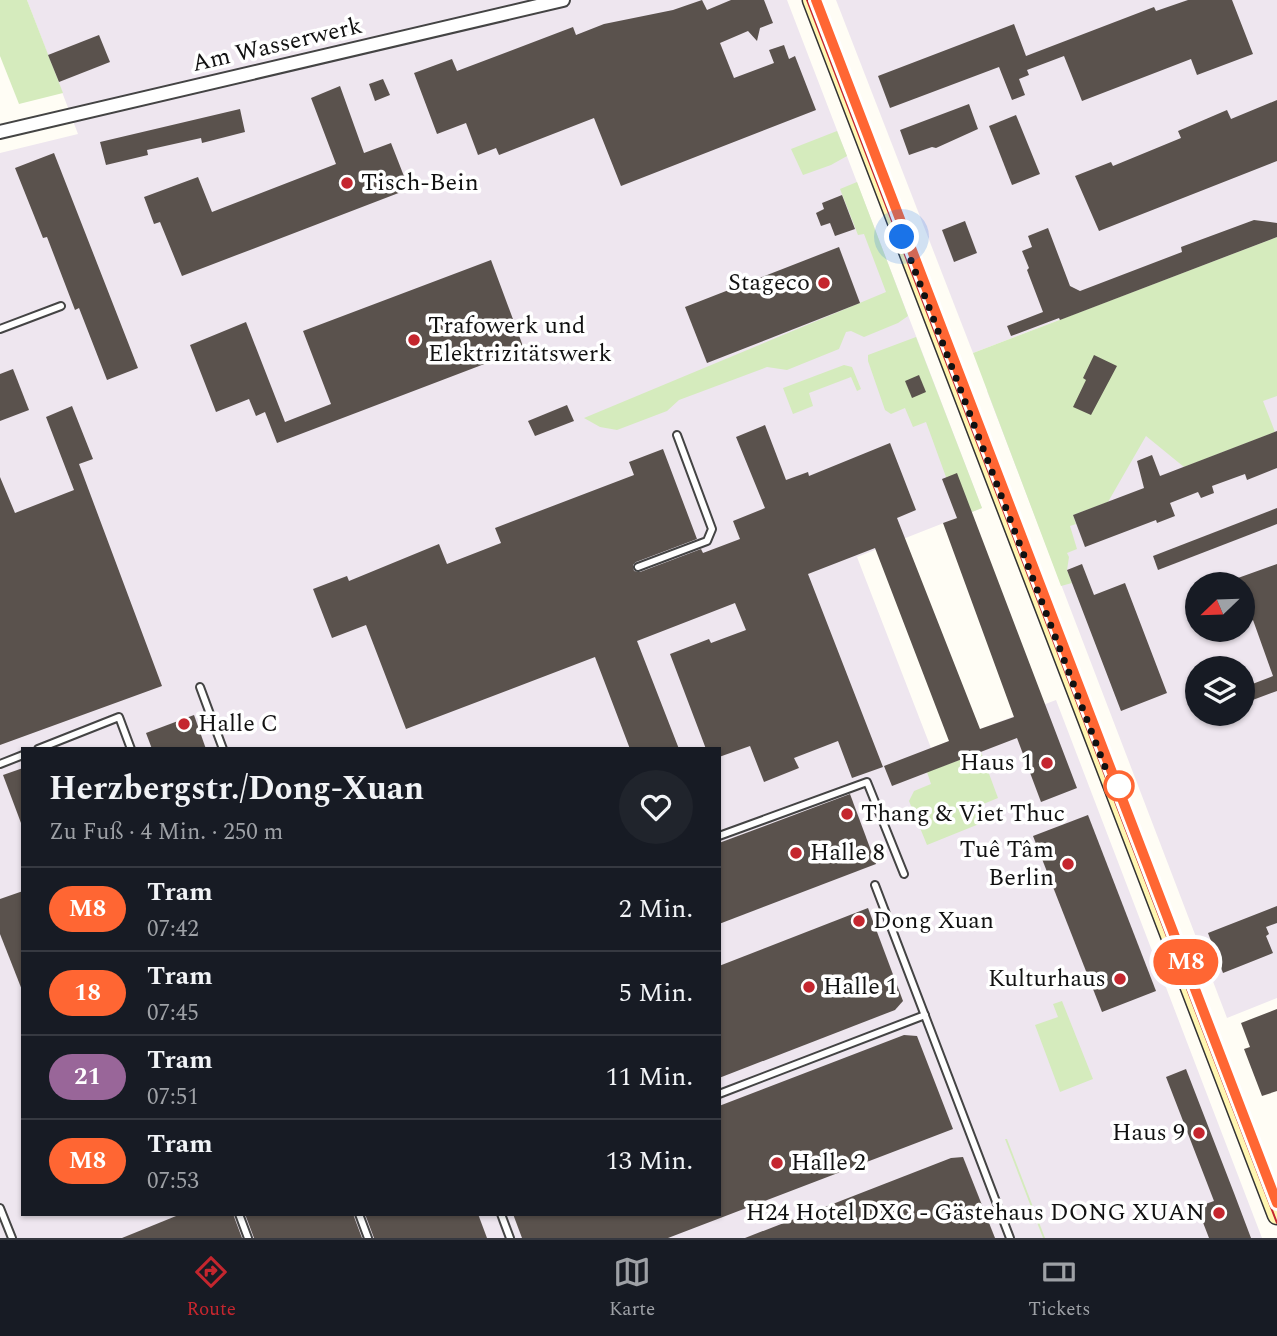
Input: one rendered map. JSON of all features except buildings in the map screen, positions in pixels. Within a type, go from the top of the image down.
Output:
[{"type":"street","name":"Am Wasserwerk","points":[[0,132],[563,0]]},
{"type":"street","points":[[812,0],[1277,1215]]},
{"type":"lane","points":[[0,329],[61,306]]},
{"type":"lane","points":[[638,567],[707,541],[711,536],[712,528],[677,435]]},
{"type":"lane","points":[[200,687],[222,747]]},
{"type":"lane","points":[[43,747],[119,717],[130,747]]},
{"type":"lane","points":[[0,764],[21,756]]},
{"type":"lane","points":[[721,835],[863,781],[870,785],[904,874]]},
{"type":"lane","points":[[875,885],[1010,1238]]},
{"type":"lane","points":[[721,1093],[925,1015]]},
{"type":"lane","points":[[0,1208],[12,1238]]},
{"type":"lane","points":[[240,1216],[248,1238]]},
{"type":"lane","points":[[360,1216],[368,1238]]},
{"type":"lane","points":[[502,1216],[510,1238]]},
{"type":"shaded area","points":[[27,0],[787,0],[982,508],[857,557],[931,748],[1056,700],[1262,1238],[0,1238],[0,153],[78,134]]},
{"type":"shaded area","points":[[836,0],[1277,0],[1277,237],[973,353]]},
{"type":"shaded area","points":[[1277,282],[1277,998],[1227,1018],[987,391]]},
{"type":"green space","points":[[0,0],[27,0],[63,93],[19,104],[0,56]]},
{"type":"green space","points":[[837,131],[847,156],[803,175],[791,149]]},
{"type":"green space","points":[[857,182],[908,316],[864,337],[851,331],[846,332],[839,349],[787,370],[767,367],[679,400],[667,411],[617,430],[600,427],[584,418],[886,292],[864,234],[858,235],[840,189]]},
{"type":"green space","points":[[1277,237],[1277,396],[1263,401],[1275,432],[1184,467],[1146,436],[1108,502],[1073,515],[1076,524],[1070,526],[1077,549],[1067,553],[1067,570],[1072,583],[1061,586],[973,353]]},
{"type":"green space","points":[[916,337],[982,508],[972,512],[946,477],[926,422],[913,427],[905,408],[891,414],[885,410],[868,361],[868,355]]},
{"type":"green space","points":[[844,365],[852,367],[861,389],[857,391],[851,377],[809,393],[813,406],[793,414],[783,388]]},
{"type":"green space","points":[[981,752],[998,798],[981,805],[984,822],[927,845],[909,801],[914,791],[931,784],[927,772]]},
{"type":"green space","points":[[1062,1001],[1093,1079],[1060,1092],[1035,1025],[1058,1017],[1053,1004]]},
{"type":"green space","points":[[1007,1139],[1045,1238],[1043,1238]]},
{"type":"tram line","points":[[807,0],[1277,1223]]},
{"type":"tram line","name":"M8","points":[[816,0],[1277,1203]]},
{"type":"place","name":"Tisch-Bein","points":[[347,183]]},
{"type":"place","name":"Stageco","points":[[824,283]]},
{"type":"place","name":"Trafowerk und Elektrizitätswerk","points":[[414,340]]},
{"type":"place","name":"Halle C","points":[[184,724]]},
{"type":"place","name":"Haus 1","points":[[1047,763]]},
{"type":"place","name":"Thang & Viet Thuc","points":[[847,814]]},
{"type":"place","name":"Halle 8","points":[[796,853]]},
{"type":"place","name":"Tuê Tâm Berlin","points":[[1068,864]]},
{"type":"place","name":"Dong Xuan","points":[[859,921]]},
{"type":"place","name":"Kulturhaus","points":[[1120,979]]},
{"type":"place","name":"Halle 1","points":[[809,987]]},
{"type":"place","name":"Haus 9","points":[[1199,1133]]},
{"type":"place","name":"Halle 2","points":[[777,1163]]},
{"type":"place","name":"H24 Hotel DXC - Gästehaus DONG XUAN","points":[[1219,1213]]},
{"type":"route","points":[[902,237],[1115,793],[1119,786]]}]
